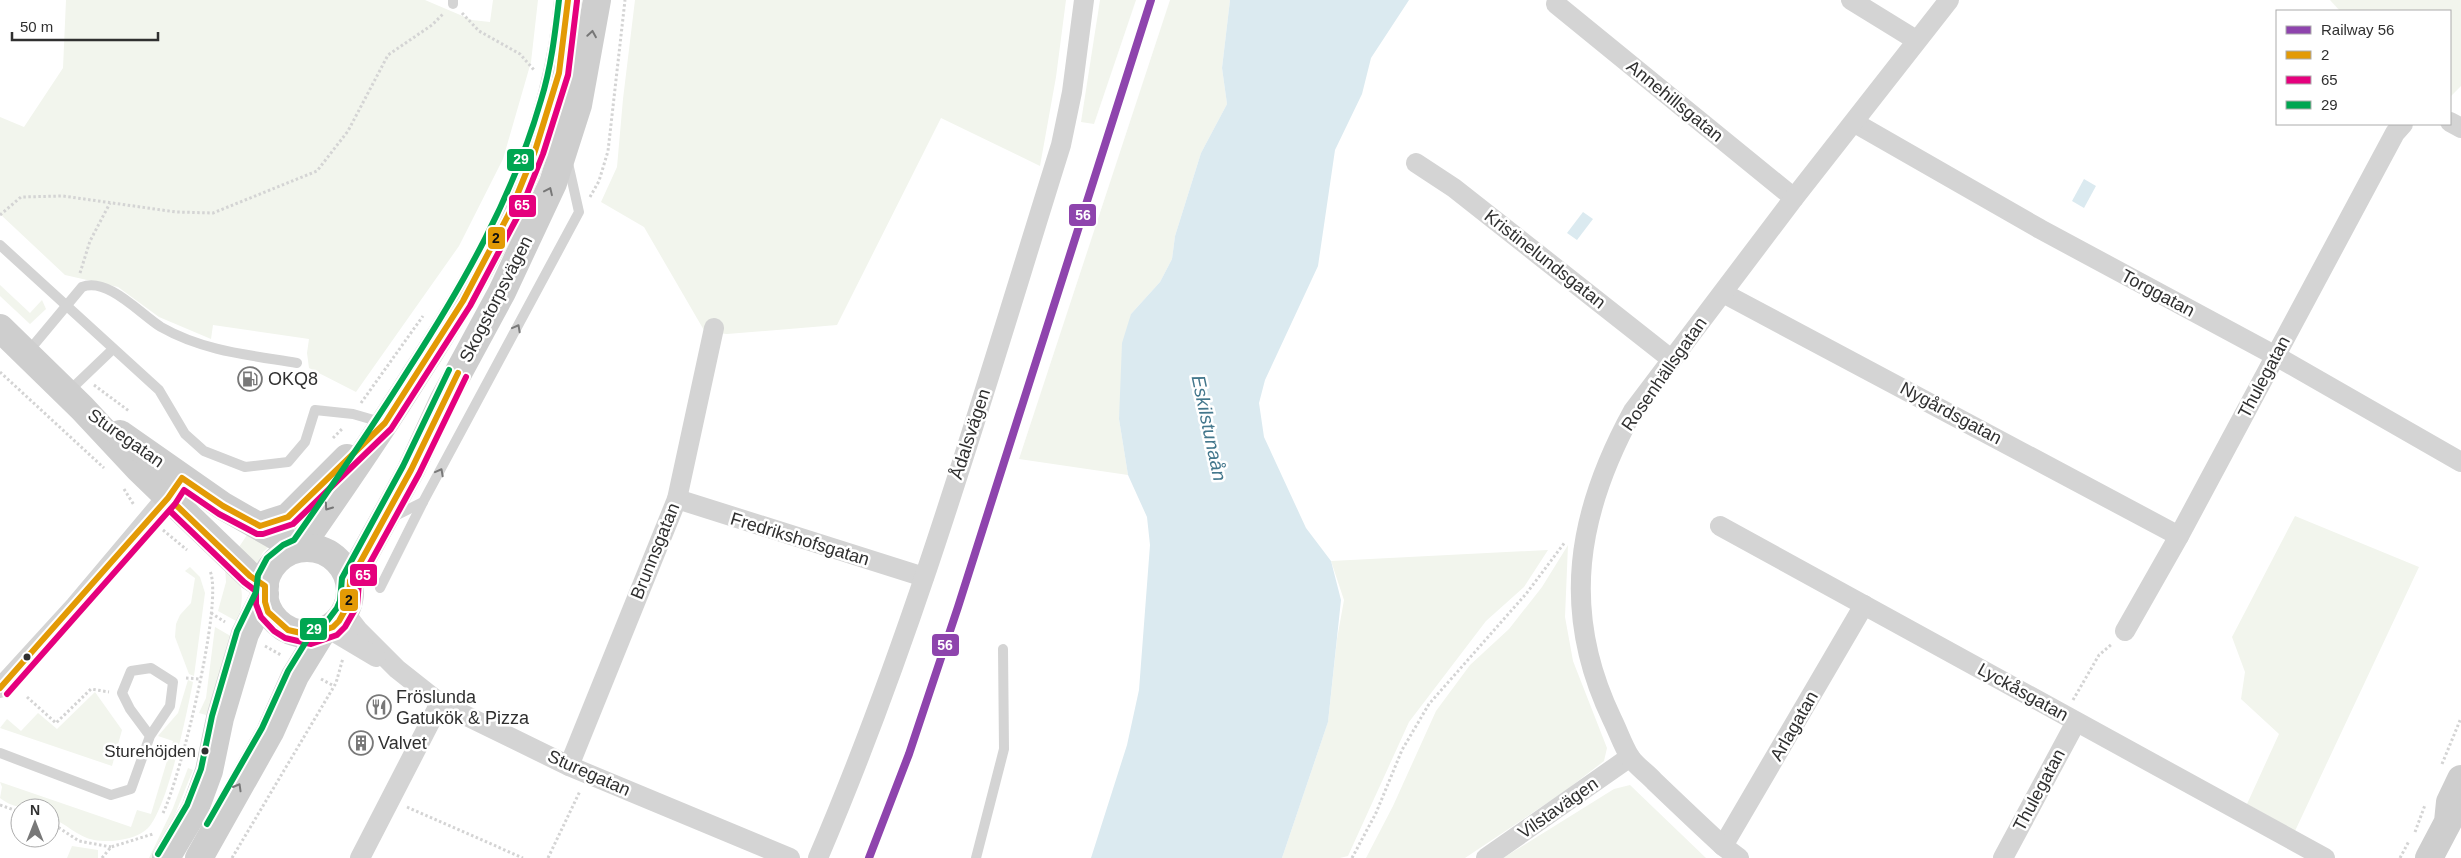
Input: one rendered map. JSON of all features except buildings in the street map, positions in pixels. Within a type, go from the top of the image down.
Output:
[{"type":"main road","name":"Skogstorpsvägen","points":[[299,548],[385,423],[463,302],[511,210],[535,151],[559,73],[568,0]]},
{"type":"main road","name":"Skogstorpsvägen","points":[[350,581],[411,470],[443,401],[502,292],[553,183],[578,105],[596,0]]},
{"type":"main road","name":"Sturegatan","points":[[0,328],[26,354],[77,392],[152,455],[175,488],[250,576],[265,590]]},
{"type":"main road","points":[[260,526],[288,517],[385,423]]},
{"type":"main road","name":"Sturegatan","points":[[175,488],[223,506],[299,548]]},
{"type":"main road","points":[[158,850],[194,809],[209,771],[220,718],[245,634],[265,590],[273,564],[288,552],[299,548],[321,550],[330,555],[347,572],[350,581],[349,603],[337,629],[301,666],[270,732],[199,858]]},
{"type":"main road","points":[[265,590],[268,612],[280,625],[303,635],[337,629]]},
{"type":"main road","points":[[2419,851],[2436,816],[2456,790]]},
{"type":"street","name":"Ådalsvägen","points":[[818,858],[855,773],[924,577],[1061,145],[1072,92],[1084,0]]},
{"type":"street","points":[[1851,0],[1916,40]]},
{"type":"street","name":"Rosenhällsgatan","points":[[1731,852],[1630,757],[1607,708],[1587,654],[1582,621],[1580,591],[1591,507],[1612,449],[1634,412],[1794,198],[1949,0]]},
{"type":"street","name":"Annehillsgatan","points":[[1556,4],[1794,198]]},
{"type":"street","name":"Torggatan","points":[[1855,122],[2040,229],[2276,356],[2461,462]]},
{"type":"street","name":"Thulegatan","points":[[2125,631],[2179,536],[2395,133],[2402,125]]},
{"type":"street","name":"Kristinelundsgatan","points":[[1416,163],[1454,188],[1672,359]]},
{"type":"street","name":"Nygårdsgatan","points":[[1723,293],[2179,536]]},
{"type":"street","name":"Brunnsgatan","points":[[569,766],[677,499],[714,328]]},
{"type":"street","points":[[0,688],[175,488]]},
{"type":"street","name":"Fredrikshofsgatan","points":[[677,499],[924,577]]},
{"type":"street","name":"Lyckåsgatan","points":[[1720,526],[2325,858]]},
{"type":"street","name":"Arlagatan","points":[[1731,852],[1864,605]]},
{"type":"street","name":"Sturegatan","points":[[337,629],[358,630],[397,669]]},
{"type":"street","name":"Sturegatan","points":[[337,629],[397,669],[440,703],[569,766],[790,858]]},
{"type":"street","points":[[360,858],[440,703]]},
{"type":"street","name":"Thulegatan","points":[[2003,858],[2070,719]]},
{"type":"street","name":"Vilstavägen","points":[[1486,858],[1630,757]]},
{"type":"lane","points":[[380,588],[423,502],[579,212],[564,148]]},
{"type":"lane","points":[[0,245],[66,307],[160,390],[185,434],[204,451],[245,467],[288,462],[305,442],[316,410],[353,414],[385,423]]},
{"type":"lane","points":[[26,354],[82,287],[90,284],[99,285],[115,293],[159,326],[195,344],[296,363]]},
{"type":"lane","points":[[77,392],[114,349]]},
{"type":"lane","points":[[380,524],[423,502]]},
{"type":"lane","points":[[976,858],[1004,748],[1004,649]]},
{"type":"lane","points":[[0,753],[111,795],[131,789],[150,736],[170,706],[173,682],[151,668],[131,671],[124,695],[130,710],[150,736]]},
{"type":"path","points":[[579,212],[599,181],[608,151],[625,0]]},
{"type":"path","points":[[0,215],[21,197],[63,196],[176,212],[213,213],[317,171],[348,131],[388,55],[432,25],[453,2],[479,31],[520,54],[538,75],[540,66]]},
{"type":"path","points":[[79,275],[90,241],[110,202]]},
{"type":"path","points":[[332,440],[353,414],[426,312]]},
{"type":"path","points":[[0,372],[104,469]]},
{"type":"path","points":[[77,392],[136,416]]},
{"type":"path","points":[[118,482],[136,507],[193,555]]},
{"type":"path","points":[[1352,858],[1376,813],[1402,750],[1429,704],[1526,594],[1567,539]]},
{"type":"path","points":[[162,817],[174,788],[198,695],[214,590],[209,570]]},
{"type":"path","points":[[211,613],[334,686]]},
{"type":"path","points":[[232,858],[334,686],[337,629]]},
{"type":"path","points":[[2070,719],[2100,656],[2125,631]]},
{"type":"path","points":[[27,697],[56,724],[91,689],[124,695]]},
{"type":"path","points":[[548,858],[588,774]]},
{"type":"path","points":[[390,800],[524,858]]},
{"type":"path","points":[[157,825],[153,834],[158,850]]},
{"type":"path","points":[[60,829],[79,841],[111,847],[153,834]]},
{"type":"path","points":[[102,858],[111,847]]},
{"type":"path","points":[[2400,858],[2419,851]]},
{"type":"shaded area","points":[[66,0],[425,0],[472,20],[490,22],[493,0],[538,0],[531,62],[503,159],[459,246],[356,392],[309,368],[307,353],[309,339],[213,325],[211,339],[159,317],[118,287],[65,275],[0,214],[0,117],[24,127],[63,68]]},
{"type":"shaded area","points":[[635,0],[1066,0],[1056,77],[1040,166],[941,118],[837,325],[727,334],[705,332],[644,227],[601,202],[617,167]]},
{"type":"shaded area","points":[[1100,0],[1136,0],[1094,124],[1081,122]]},
{"type":"shaded area","points":[[1170,0],[1230,0],[1222,68],[1227,104],[1201,153],[1175,236],[1172,259],[1160,282],[1131,314],[1119,419],[1128,475],[1019,459]]},
{"type":"shaded area","points":[[2330,0],[2461,0],[2461,86],[2451,96],[2451,10],[2339,10]]},
{"type":"shaded area","points":[[0,285],[30,313],[42,300],[46,309],[30,324],[0,296]]},
{"type":"shaded area","points":[[2295,516],[2419,567],[2295,831],[2247,804],[2279,734],[2241,699],[2245,672],[2232,637]]},
{"type":"shaded area","points":[[249,532],[271,545],[263,552],[254,570],[233,556]]},
{"type":"shaded area","points":[[1568,545],[1565,617],[1573,661],[1607,748],[1604,761],[1565,791],[1465,858],[1366,858],[1393,806],[1436,711],[1470,665],[1509,629],[1542,587]]},
{"type":"shaded area","points":[[1548,550],[1524,587],[1486,621],[1409,722],[1348,856],[1340,858],[1282,858],[1328,722],[1337,639],[1344,600],[1331,561]]},
{"type":"shaded area","points":[[190,567],[200,577],[205,593],[194,676],[189,674],[175,637],[176,624],[180,615],[191,603],[195,578],[185,571]]},
{"type":"shaded area","points":[[225,567],[237,579],[242,591],[238,622],[218,611],[226,582]]},
{"type":"shaded area","points":[[215,627],[234,638],[206,715],[199,713],[206,698]]},
{"type":"shaded area","points":[[188,680],[193,682],[181,736],[163,801],[148,828],[130,838],[108,841],[94,840],[82,836],[60,822],[60,803],[131,827],[137,810],[151,814],[173,741],[158,736],[178,713]]},
{"type":"shaded area","points":[[95,692],[122,730],[112,766],[0,728],[7,719],[21,731],[38,713],[57,729]]},
{"type":"shaded area","points":[[188,768],[193,770],[167,834],[154,858],[149,858],[173,808]]},
{"type":"shaded area","points":[[0,782],[47,798],[10,798],[10,804],[0,798],[2,787]]},
{"type":"shaded area","points":[[1630,785],[1706,858],[1503,858],[1614,789]]},
{"type":"shaded area","points":[[72,846],[98,850],[98,858],[67,858]]},
{"type":"water","name":"Eskilstunaån","points":[[1230,0],[1409,0],[1371,58],[1362,94],[1335,150],[1318,266],[1265,380],[1259,403],[1264,437],[1306,528],[1331,561],[1341,600],[1328,722],[1282,858],[1091,858],[1127,745],[1139,690],[1150,545],[1147,517],[1128,475],[1119,419],[1122,343],[1131,314],[1160,282],[1172,259],[1175,236],[1201,153],[1227,104],[1222,68]]},
{"type":"water","points":[[2084,179],[2096,186],[2084,208],[2072,201]]},
{"type":"water","points":[[1583,212],[1593,219],[1577,240],[1567,233]]},
{"type":"rail line","name":"56","points":[[869,858],[909,754],[958,607],[1151,0]]},
{"type":"transit line","name":"29","points":[[158,854],[187,805],[201,769],[212,716],[237,631],[256,592],[258,575],[267,558],[283,545],[294,540],[382,411],[468,271],[501,205],[530,136],[544,88],[552,51],[559,0]]},
{"type":"transit line","name":"2","points":[[0,688],[168,498],[182,478],[223,506],[260,526],[288,517],[385,423],[463,301],[511,210],[535,151],[559,73],[568,0]]},
{"type":"transit line","name":"65","points":[[7,694],[175,504],[184,490],[219,514],[257,534],[263,534],[293,524],[391,429],[470,306],[519,214],[543,154],[568,75],[577,1]]},
{"type":"transit line","name":"29","points":[[207,824],[262,728],[288,671],[315,627],[328,620],[337,608],[340,601],[342,578],[403,466],[449,370]]},
{"type":"transit line","name":"2","points":[[176,505],[250,576],[265,586],[265,602],[268,612],[288,630],[310,635],[333,627],[339,621],[349,603],[350,581],[411,470],[458,373]]},
{"type":"transit line","name":"65","points":[[170,511],[244,582],[256,591],[256,604],[261,617],[274,631],[285,638],[311,644],[337,635],[345,627],[357,606],[359,583],[419,474],[466,377]]},
{"type":"place","name":"OKQ8","points":[[250,379]]},
{"type":"place","name":"Fröslunda Gatukök & Pizza","points":[[379,707]]},
{"type":"place","name":"Valvet","points":[[361,743]]},
{"type":"place","name":"Sturehöjden","points":[[205,751]]}]
